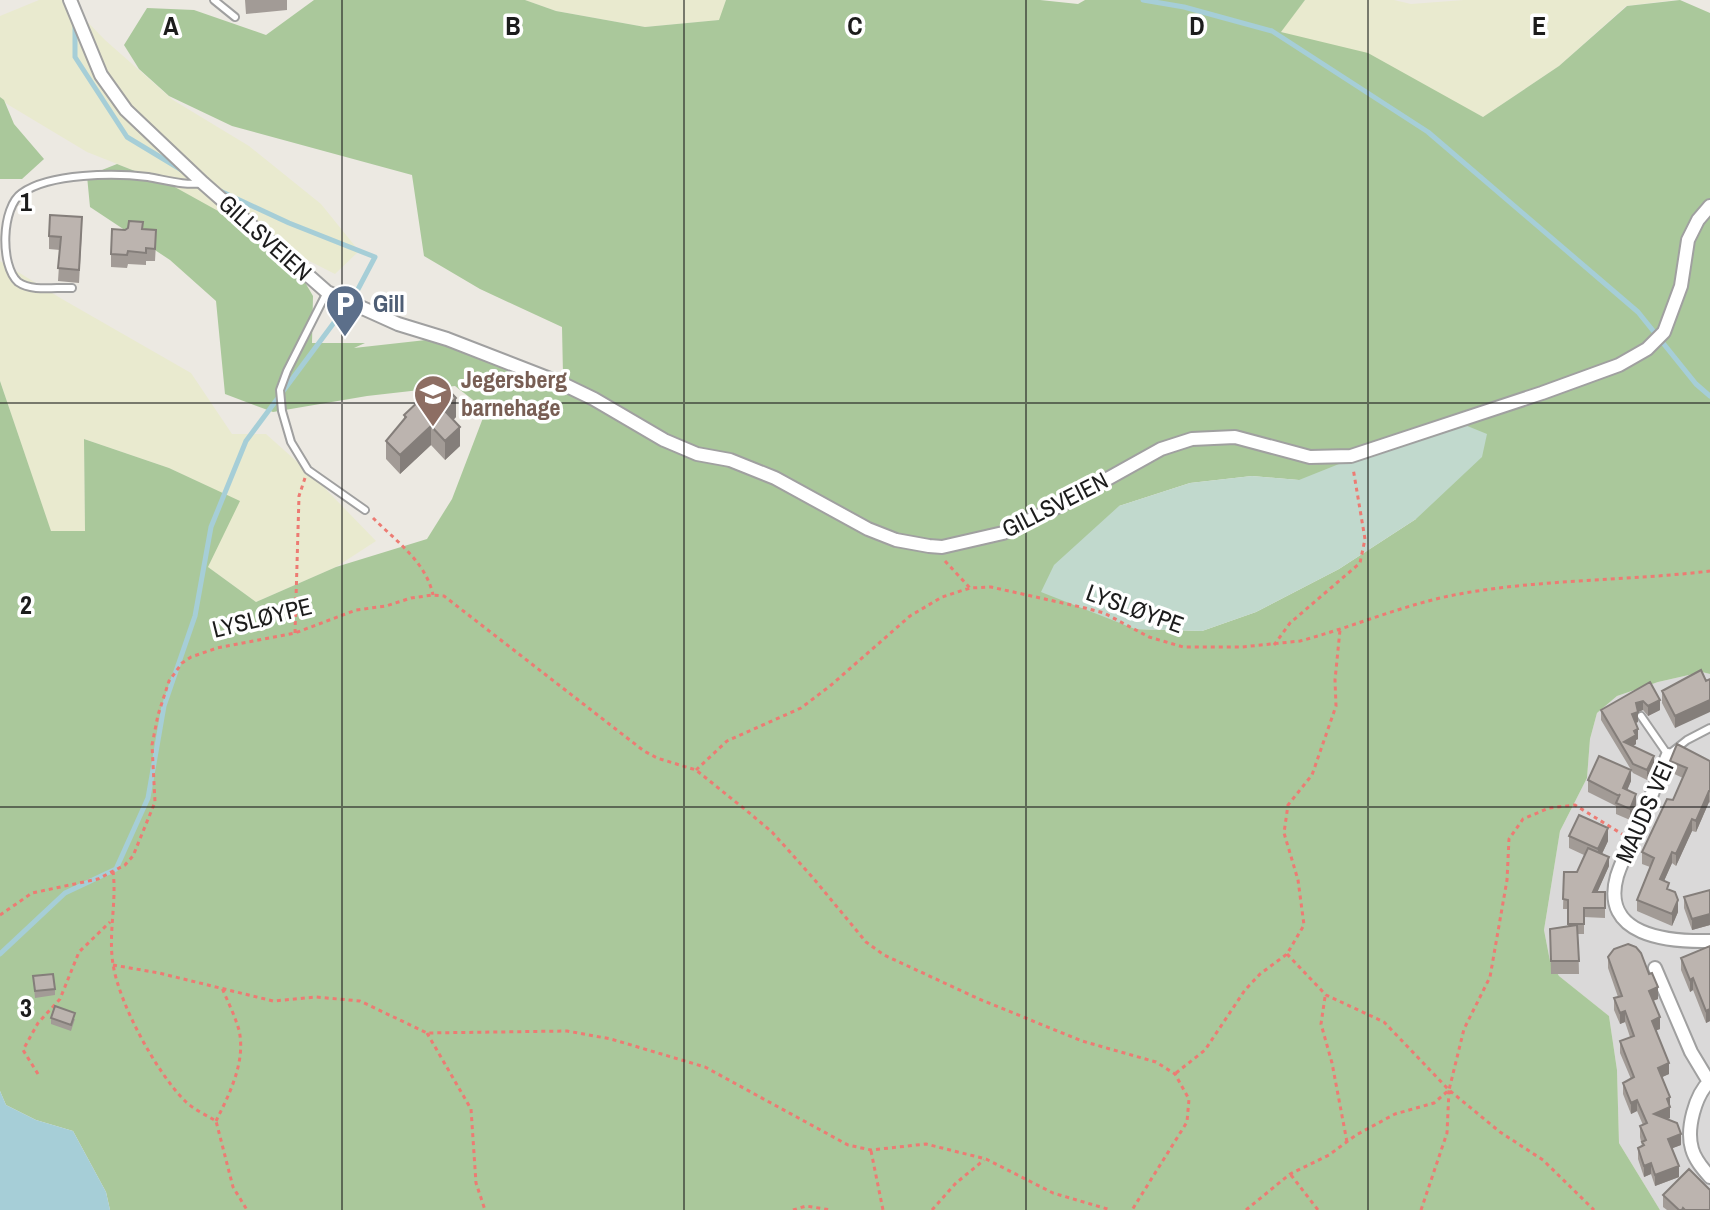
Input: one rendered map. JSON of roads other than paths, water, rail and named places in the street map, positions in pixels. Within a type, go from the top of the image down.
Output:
[{"type":"street","name":"GILLSVEIEN","points":[[70,0],[91,54],[126,110],[203,183],[327,292],[398,324],[447,339],[563,384],[664,440],[697,454],[730,460],[775,478],[868,529],[896,540],[942,547],[1003,533],[1161,449],[1192,439],[1235,437],[1310,457],[1351,456],[1619,365],[1647,349],[1664,332],[1681,286],[1688,240],[1698,220],[1710,206]]},
{"type":"street","name":"MAUDS VEI","points":[[1668,755],[1616,878],[1616,906],[1629,926],[1642,933],[1667,940],[1710,941]]},
{"type":"street","points":[[1655,968],[1691,1052],[1709,1081],[1697,1102],[1690,1139],[1698,1161],[1710,1177]]},
{"type":"lane","points":[[214,0],[235,17]]},
{"type":"lane","name":"GILLSVEIEN","points":[[72,288],[28,287],[16,280],[10,271],[5,247],[6,224],[10,206],[24,191],[54,181],[99,176],[203,183]]},
{"type":"lane","name":"GILLSVEIEN","points":[[327,292],[294,354],[280,390],[287,432],[308,470],[365,510]]},
{"type":"lane","points":[[1641,716],[1668,755]]},
{"type":"lane","name":"MAUDS VEI","points":[[1668,755],[1710,728]]},
{"type":"water","points":[[0,1091],[6,1105],[36,1120],[73,1131],[106,1192],[110,1210],[0,1210]]},
{"type":"waterway","points":[[1143,0],[1184,7],[1272,31],[1428,132],[1638,312],[1696,384],[1710,396]]},
{"type":"waterway","points":[[75,22],[75,57],[127,137],[185,172]]},
{"type":"waterway","points":[[0,954],[65,893],[116,869],[148,798],[164,706],[195,616],[211,527],[246,441],[356,293],[375,257],[289,223],[218,190]]},
{"type":"place","name":"Gill","points":[[345,338]]},
{"type":"place","name":"Jegersberg barnehage","points":[[433,428]]}]
